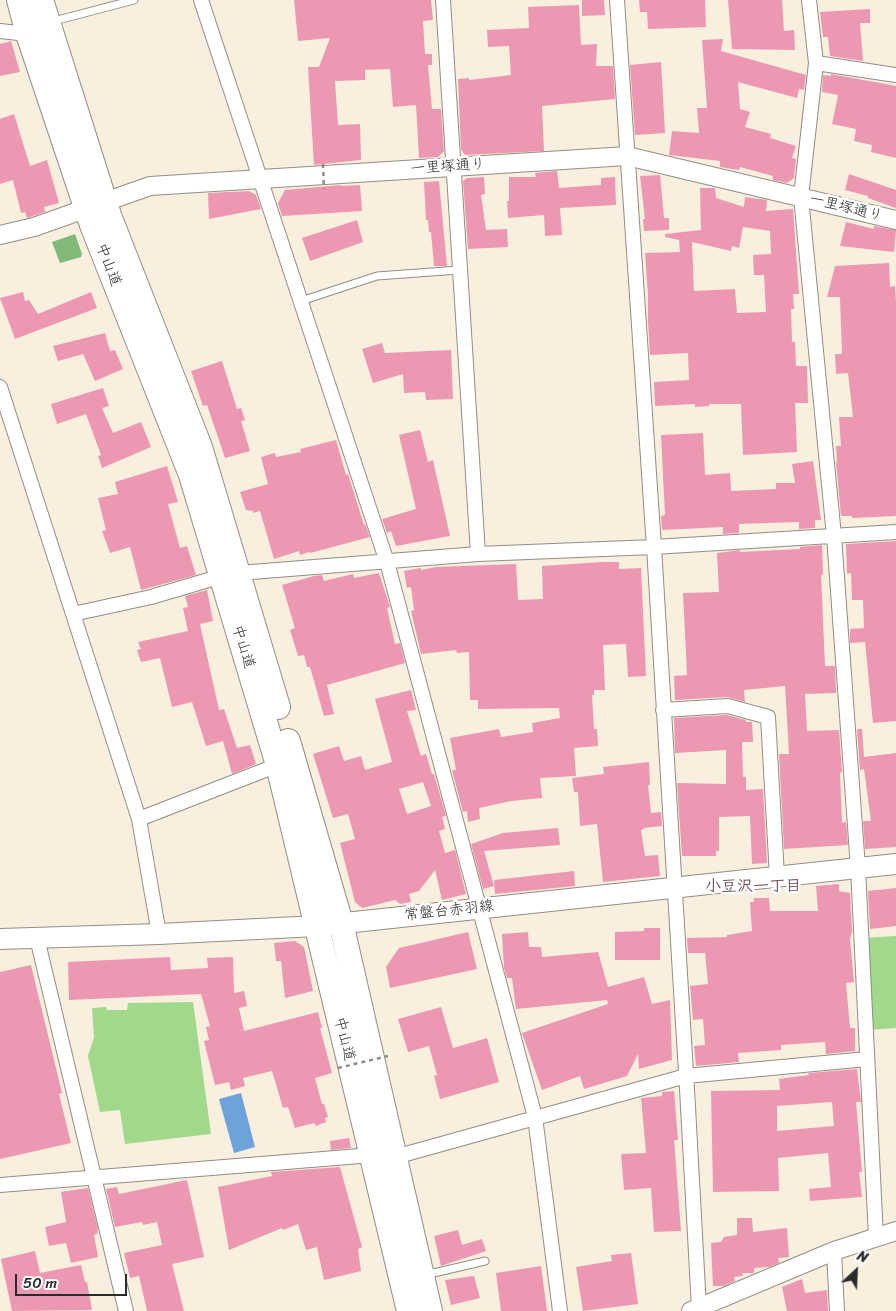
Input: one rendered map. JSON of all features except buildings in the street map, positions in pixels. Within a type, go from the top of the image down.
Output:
[{"type":"highway","name":"中山道","points":[[19,0],[38,28],[95,205],[200,447],[317,926],[384,1156],[422,1276],[430,1311]]},
{"type":"highway","name":"中山道","points":[[38,28],[41,0]]},
{"type":"highway","name":"中山道","points":[[230,574],[341,923],[384,1156],[409,1311]]},
{"type":"main road","name":"常盤台赤羽線","points":[[0,939],[159,934],[317,926],[896,864]]},
{"type":"street","points":[[200,0],[386,562],[535,1117],[560,1311]]},
{"type":"street","points":[[443,0],[478,554]]},
{"type":"street","points":[[617,0],[654,547],[686,1076],[695,1309],[834,1251],[896,1231]]},
{"type":"street","points":[[809,0],[816,63],[801,197],[834,536],[858,868],[876,1238]]},
{"type":"street","points":[[0,31],[38,28]]},
{"type":"street","points":[[816,63],[896,75]]},
{"type":"street","name":"一里塚通り","points":[[0,235],[34,227],[150,186],[627,156],[896,220]]},
{"type":"street","points":[[0,387],[139,819],[159,934]]},
{"type":"street","points":[[73,614],[151,597],[230,574],[478,554],[654,547],[896,532]]},
{"type":"street","points":[[664,710],[728,706],[768,717],[777,877]]},
{"type":"street","points":[[139,819],[278,764]]},
{"type":"street","points":[[37,938],[126,1311]]},
{"type":"street","points":[[0,1185],[384,1156],[686,1076],[867,1059]]},
{"type":"street","points":[[834,1251],[837,1311]]},
{"type":"lane","points":[[38,28],[134,0]]},
{"type":"lane","points":[[301,301],[376,276],[459,270]]},
{"type":"lane","points":[[422,1276],[485,1261]]},
{"type":"path","points":[[323,164],[324,189]]},
{"type":"path","points":[[338,1068],[388,1056]]},
{"type":"green space","points":[[75,234],[82,254],[81,257],[60,263],[52,242]]},
{"type":"green space","points":[[896,936],[896,1028],[866,1030],[861,938]]},
{"type":"green space","points":[[193,1002],[211,1134],[125,1144],[120,1110],[100,1112],[88,1056],[94,1037],[92,1008],[106,1007],[107,1010],[127,1010],[128,1003]]},
{"type":"water","points":[[241,1093],[255,1147],[234,1153],[219,1099]]},
{"type":"district","name":"小豆沢一丁目","points":[[753,887]]}]
